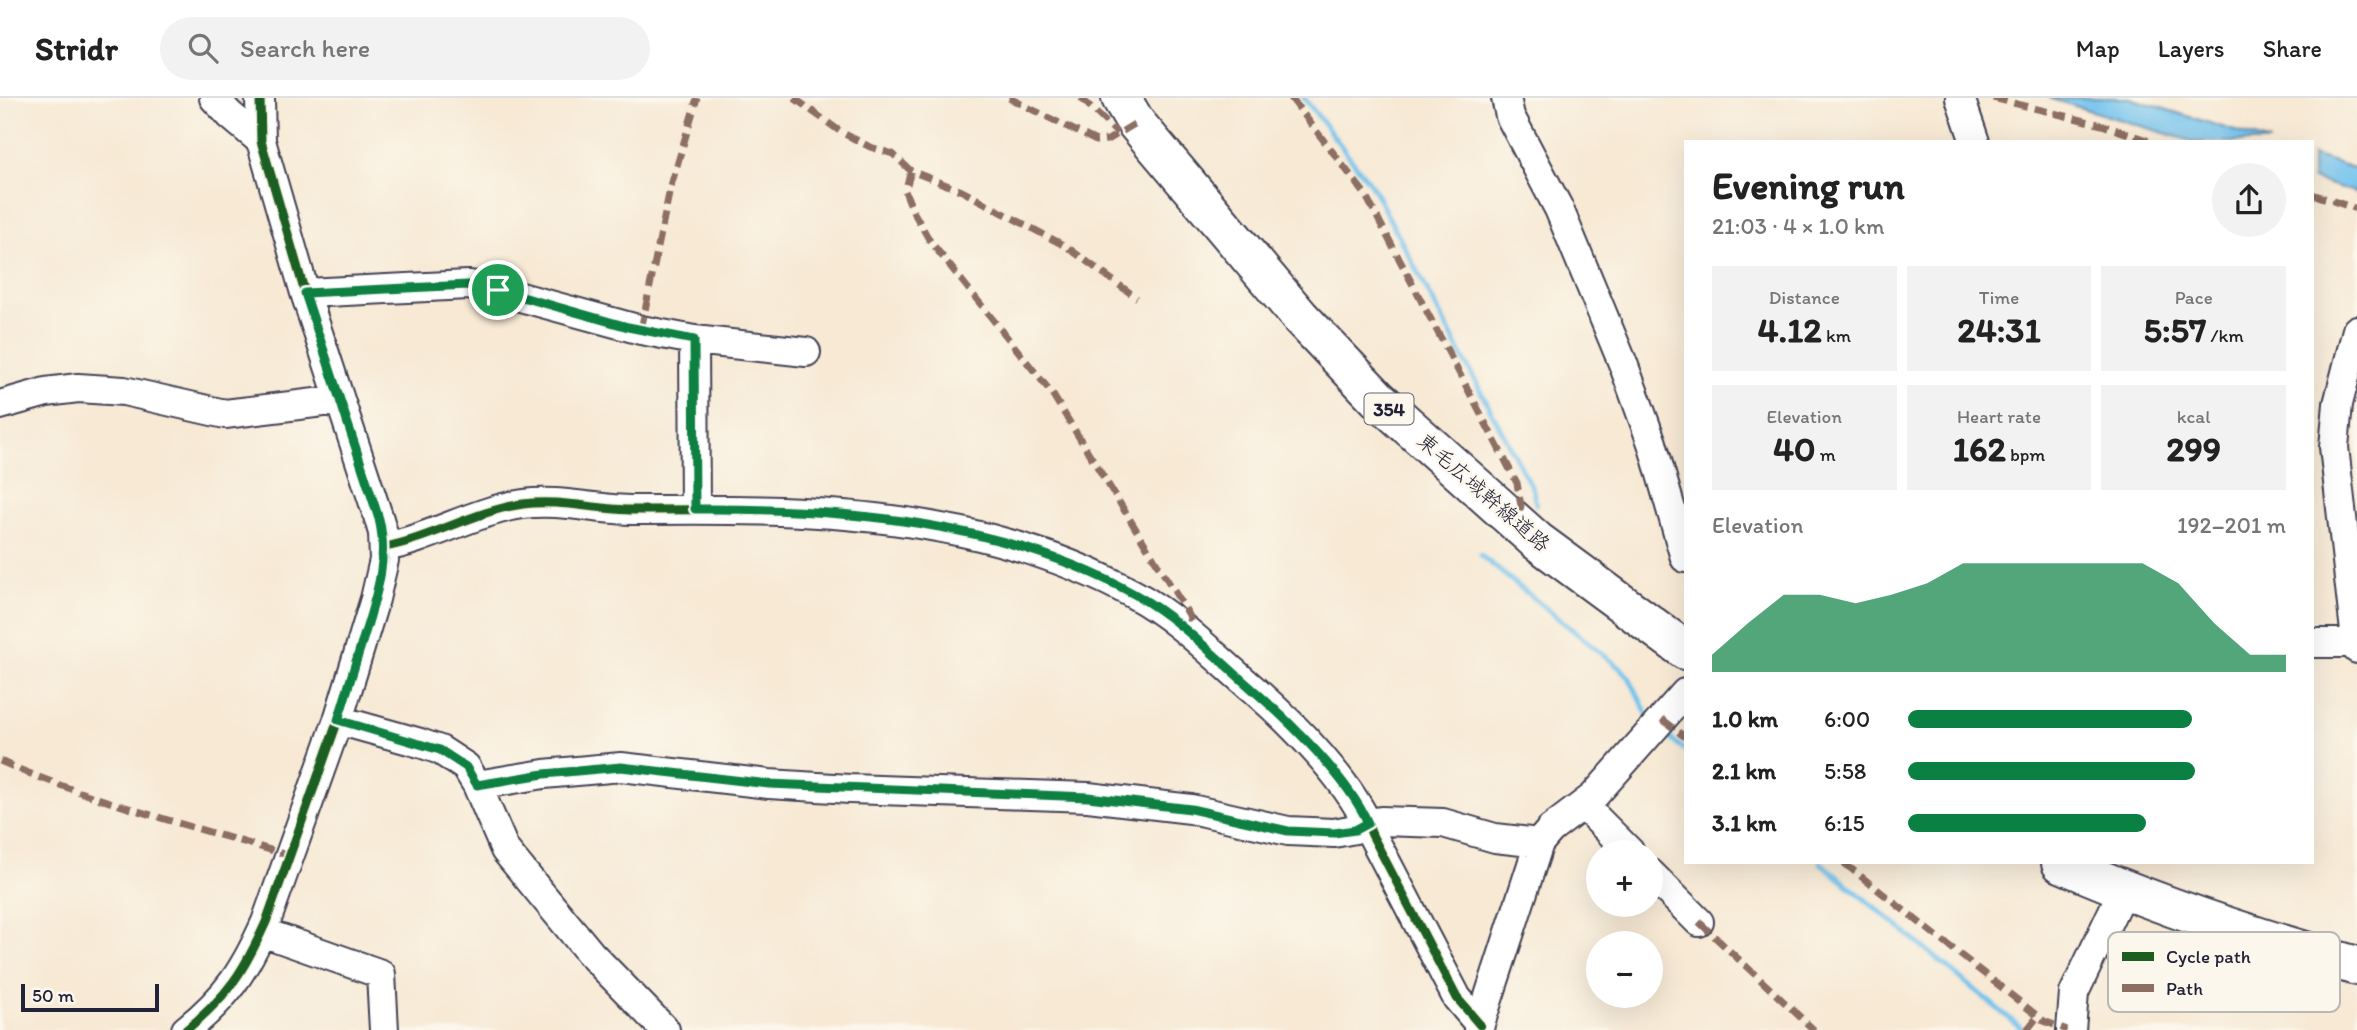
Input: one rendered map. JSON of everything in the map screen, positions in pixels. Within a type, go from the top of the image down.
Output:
[{"type":"highway","name":"東毛広域幹線道路","points":[[1105,98],[1128,110],[1300,317],[1378,399],[1537,541],[1684,649]]},
{"type":"highway","points":[[2064,864],[2110,878],[2245,932]]},
{"type":"highway","points":[[2340,961],[2357,966]]},
{"type":"street","points":[[214,98],[261,141]]},
{"type":"street","points":[[186,1030],[225,996],[253,953],[262,932],[338,720],[383,570],[384,547],[379,519],[305,293],[261,141],[260,98]]},
{"type":"street","points":[[1506,98],[1510,116],[1559,209],[1623,366],[1651,443],[1684,555]]},
{"type":"street","points":[[1960,98],[1974,140]]},
{"type":"street","points":[[305,293],[440,286],[484,287],[628,327],[694,340],[806,352]]},
{"type":"street","points":[[2314,643],[2357,645],[2334,447],[2338,404],[2357,330]]},
{"type":"street","points":[[694,340],[695,509]]},
{"type":"street","points":[[0,405],[78,388],[124,391],[225,414],[340,400]]},
{"type":"street","points":[[384,547],[463,520],[524,504],[567,504],[627,510],[790,511],[927,523],[1024,548],[1110,582],[1137,596],[1188,632],[1280,714],[1348,789],[1362,809],[1457,998],[1479,1028]]},
{"type":"street","points":[[1479,1028],[1539,843],[1551,829],[1593,797],[1684,694]]},
{"type":"street","points":[[338,720],[440,750],[466,767],[477,785],[505,850],[591,954],[666,1030]]},
{"type":"street","points":[[477,785],[544,774],[621,767],[769,784],[1088,797],[1191,809],[1288,831],[1334,833],[1355,830],[1368,823],[1394,820],[1443,823],[1495,838],[1539,843]]},
{"type":"street","points":[[1583,805],[1618,840]]},
{"type":"street","points":[[2071,1030],[2074,993],[2110,878]]},
{"type":"street","points":[[1663,886],[1699,922]]},
{"type":"street","points":[[262,932],[381,974],[384,1030]]},
{"type":"water","points":[[2048,98],[2130,98],[2264,140],[2187,140]]},
{"type":"water","points":[[2314,156],[2357,169],[2357,193],[2314,180]]},
{"type":"waterway","points":[[1304,98],[1372,186],[1533,490],[1536,504]]},
{"type":"waterway","points":[[1480,555],[1620,668],[1629,677],[1647,714]]},
{"type":"waterway","points":[[1670,738],[1684,749]]},
{"type":"waterway","points":[[1822,864],[2021,1028]]},
{"type":"marked path","points":[[641,330],[670,189],[697,98]]},
{"type":"marked path","points":[[794,98],[841,132],[870,147],[893,154],[911,171],[962,191],[1067,247],[1137,298]]},
{"type":"marked path","points":[[1009,98],[1096,141],[1108,140],[1136,123]]},
{"type":"marked path","points":[[1081,98],[1117,133]]},
{"type":"marked path","points":[[1291,98],[1365,194],[1517,483],[1521,506],[1516,522]]},
{"type":"marked path","points":[[1993,98],[2102,125],[2146,140]]},
{"type":"marked path","points":[[911,171],[905,191],[930,241],[1051,392],[1189,615],[1191,624],[1188,632]]},
{"type":"marked path","points":[[2314,195],[2357,209]]},
{"type":"marked path","points":[[1662,719],[1684,736]]},
{"type":"marked path","points":[[0,761],[107,801],[290,856]]},
{"type":"marked path","points":[[1845,864],[2044,1021],[2067,1030]]},
{"type":"marked path","points":[[1699,922],[1814,1030]]},
{"type":"marked path","points":[[2027,1030],[2038,1016]]},
{"type":"cycle path","points":[[186,1030],[213,1006],[233,982],[266,922],[338,720],[375,599],[384,560],[383,533],[379,519],[305,293],[261,141],[260,98]]},
{"type":"cycle path","points":[[384,547],[505,508],[551,503],[620,510],[763,510],[891,520],[954,530],[1016,546],[1076,567],[1135,595],[1182,627],[1269,703],[1321,756],[1363,816],[1457,998],[1480,1025]]},
{"type":"route","points":[[468,285],[498,290],[628,327],[694,340],[695,509],[790,511],[927,523],[1024,548],[1110,582],[1137,596],[1188,632],[1265,700],[1348,789],[1368,823],[1355,830],[1313,833],[1256,825],[1191,809],[1088,797],[769,784],[621,767],[544,774],[477,785],[466,767],[440,750],[338,720],[383,570],[383,533],[305,293],[468,285]]}]
